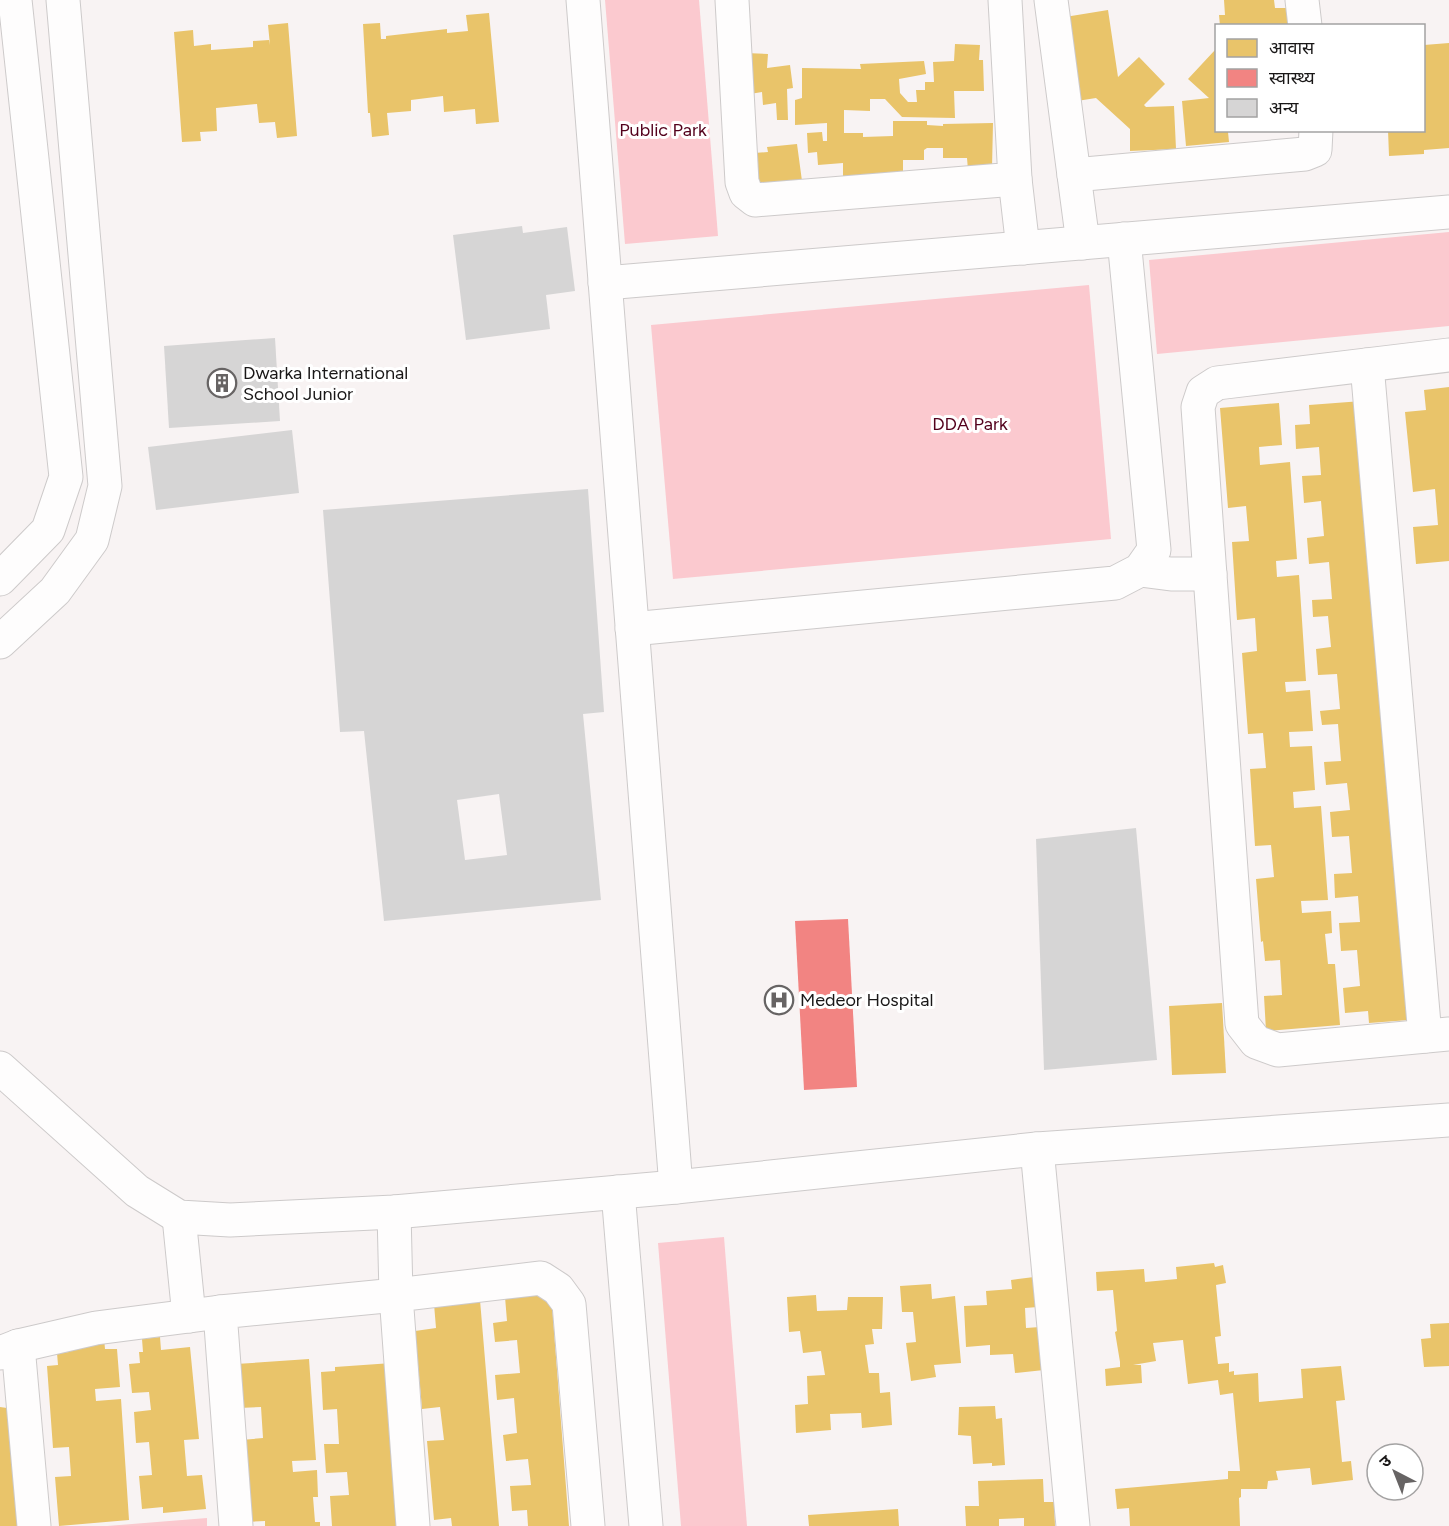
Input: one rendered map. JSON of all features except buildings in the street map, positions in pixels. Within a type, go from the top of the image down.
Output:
[{"type":"street","points":[[0,579],[48,530],[66,477],[15,0]]},
{"type":"street","points":[[0,642],[55,591],[92,540],[105,486],[63,0]]},
{"type":"street","points":[[583,0],[676,1187]]},
{"type":"street","points":[[732,0],[742,183],[746,193],[755,200],[1015,179]]},
{"type":"street","points":[[1005,0],[1015,179],[1023,248]]},
{"type":"street","points":[[1051,0],[1083,243]]},
{"type":"street","points":[[1302,0],[1305,24]]},
{"type":"street","points":[[1074,175],[1305,154],[1315,150],[1316,132]]},
{"type":"street","points":[[605,284],[1449,212]]},
{"type":"street","points":[[632,629],[1115,583],[1140,570],[1154,550],[1124,239]]},
{"type":"street","points":[[1367,365],[1437,1035],[1278,1050],[1256,1042],[1242,1024],[1198,407],[1203,392],[1217,383],[1449,355]]},
{"type":"street","points":[[1140,570],[1171,574],[1210,574]]},
{"type":"street","points":[[0,1068],[137,1191],[179,1217],[230,1220],[394,1212],[676,1187],[1037,1149],[1449,1120]]},
{"type":"street","points":[[1037,1149],[1073,1526]]},
{"type":"street","points":[[618,1192],[646,1526]]},
{"type":"street","points":[[394,1212],[396,1295],[413,1526]]},
{"type":"street","points":[[179,1217],[205,1314],[236,1526]]},
{"type":"street","points":[[34,1526],[9,1349],[96,1328],[541,1278],[558,1289],[569,1304],[588,1526]]},
{"type":"green space","name":"Public Park","points":[[605,0],[699,0],[718,236],[625,244]]},
{"type":"green space","points":[[1449,232],[1449,326],[1157,354],[1149,260]]},
{"type":"green space","name":"DDA Park","points":[[1089,285],[1111,539],[673,579],[651,325]]},
{"type":"green space","points":[[724,1237],[747,1526],[681,1526],[658,1243]]},
{"type":"green space","points":[[207,1518],[207,1526],[107,1526]]},
{"type":"place","name":"Dwarka International School Junior","points":[[222,383]]},
{"type":"place","name":"Medeor Hospital","points":[[779,1000]]}]
